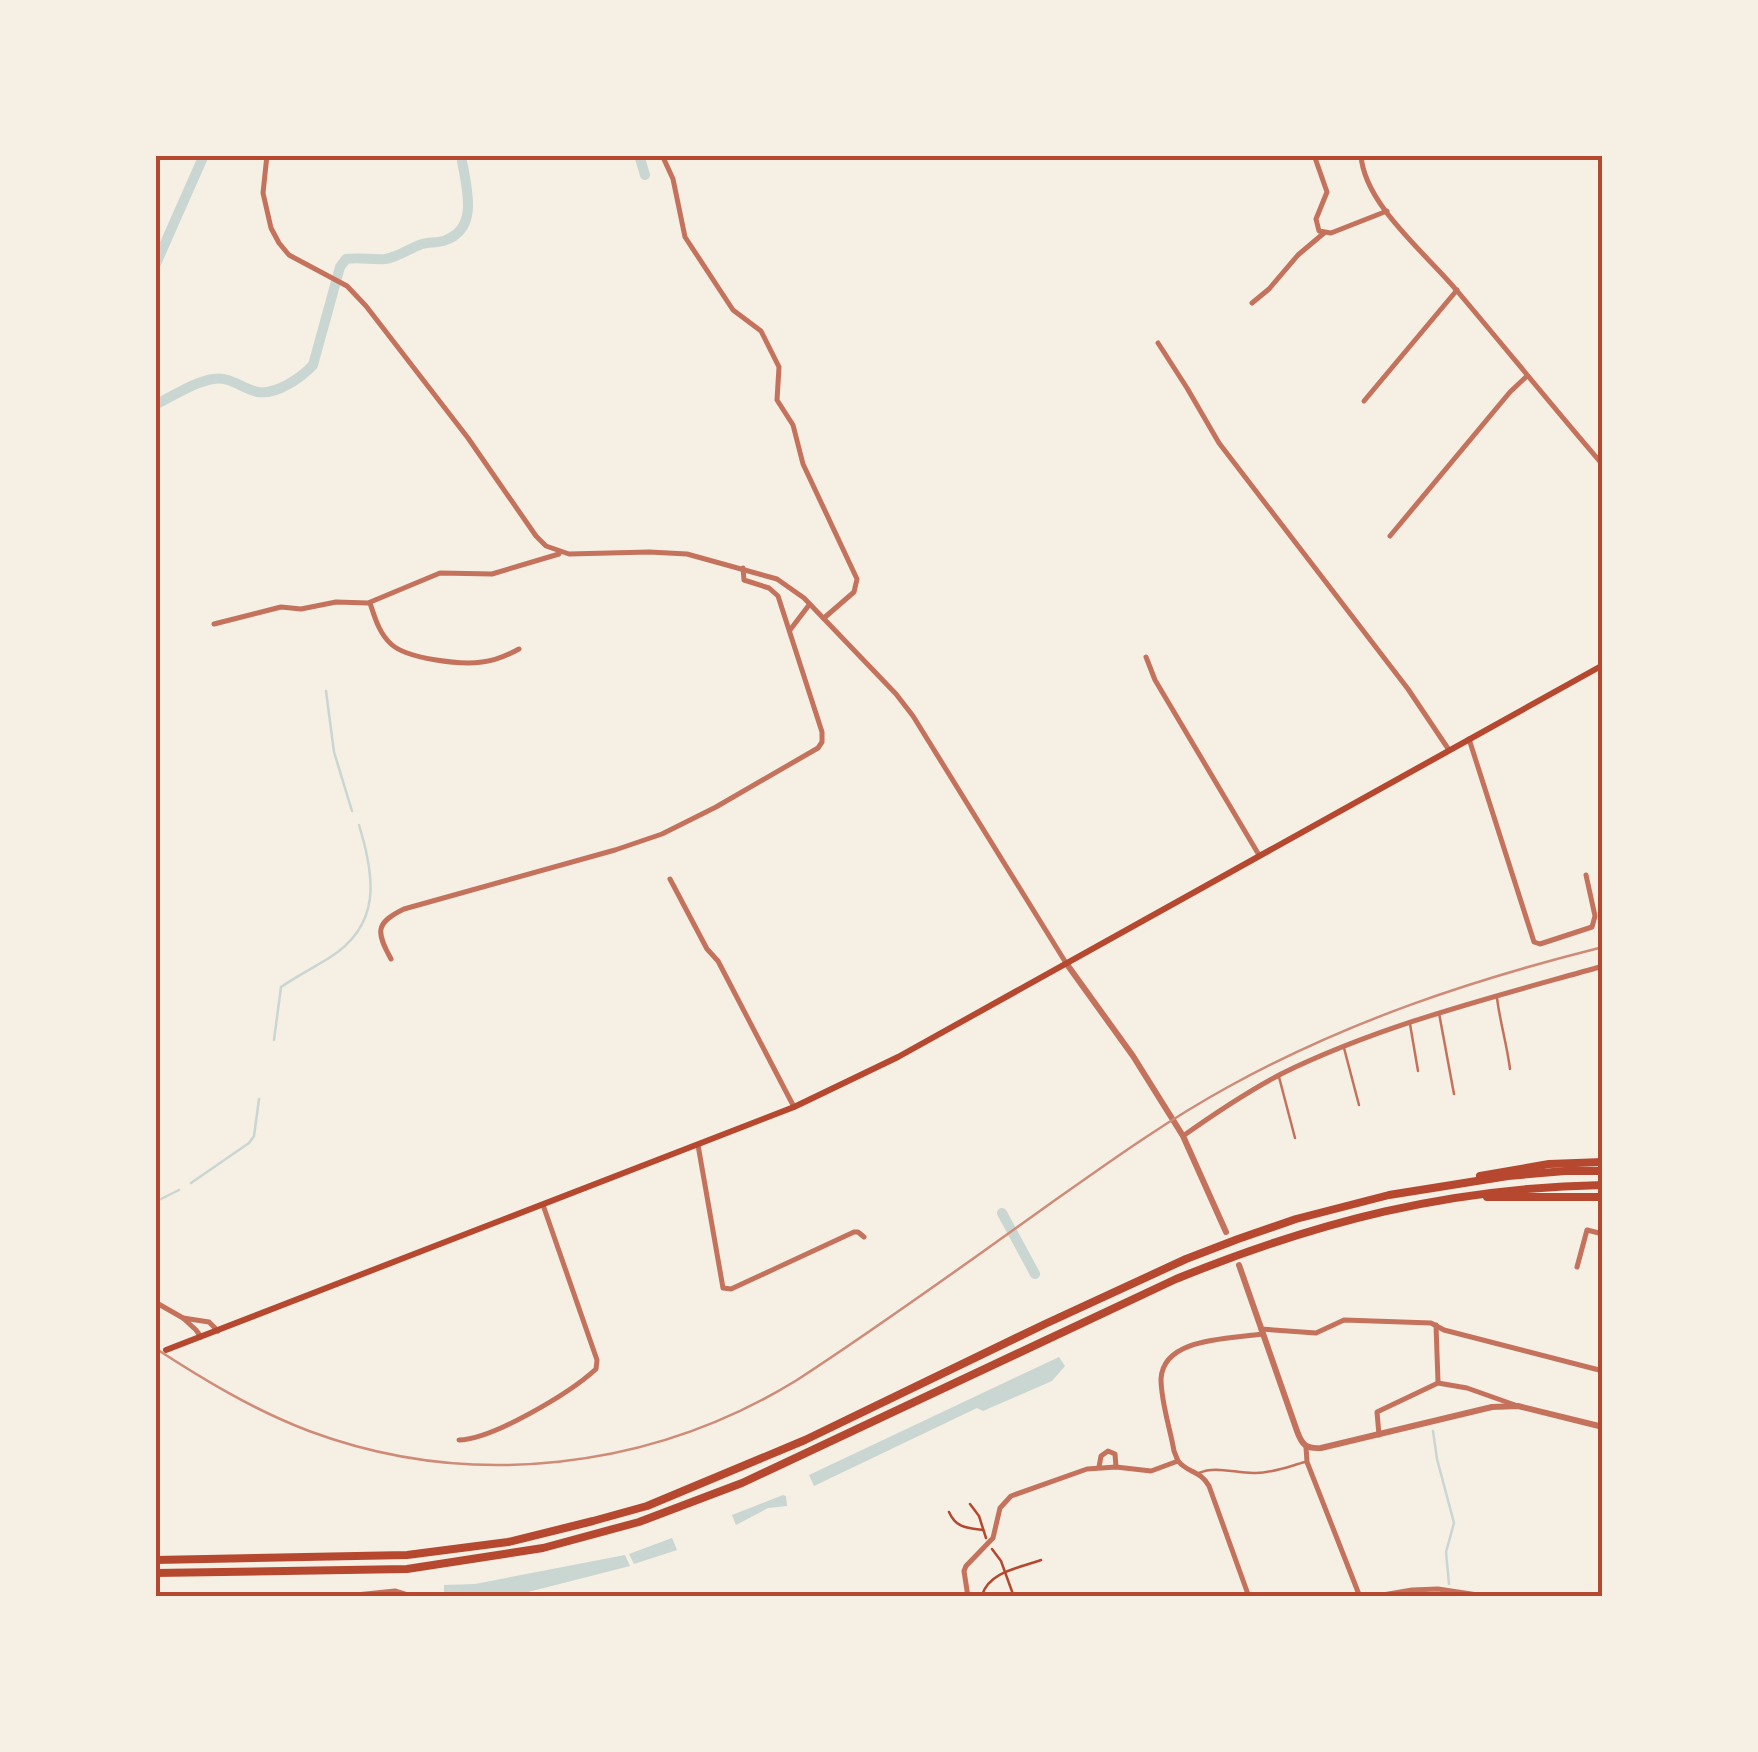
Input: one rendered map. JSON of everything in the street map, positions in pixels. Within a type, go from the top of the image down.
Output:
[{"type":"highway","points":[[1457,1183],[1519,1168],[1603,1162]]},
{"type":"highway","points":[[155,1557],[407,1556],[508,1542],[647,1506],[805,1440],[1063,1316],[1238,1238],[1345,1205],[1457,1183],[1546,1172],[1603,1171]]},
{"type":"highway","points":[[155,1573],[407,1569],[543,1548],[622,1526],[742,1483],[1106,1311],[1225,1258],[1306,1230],[1448,1198],[1603,1185]]},
{"type":"highway","points":[[1448,1198],[1603,1197]]},
{"type":"main road","points":[[166,1350],[794,1107],[898,1057],[1603,665]]},
{"type":"street","points":[[267,155],[263,193],[271,228],[279,243],[289,255],[347,286],[407,358],[526,524],[546,546],[583,555],[688,554],[778,579],[810,604],[896,694],[1066,963],[1183,1136],[1226,1232]]},
{"type":"street","points":[[662,155],[673,180],[685,237],[733,310],[762,331],[779,367],[777,400],[792,425],[803,464],[857,579],[854,592],[824,618]]},
{"type":"street","points":[[1314,155],[1327,192],[1316,219],[1324,234]]},
{"type":"street","points":[[1361,155],[1375,194],[1387,212],[1603,465]]},
{"type":"street","points":[[1252,303],[1324,234],[1387,212]]},
{"type":"street","points":[[1364,401],[1457,290]]},
{"type":"street","points":[[1158,344],[1219,442],[1401,680],[1449,750]]},
{"type":"street","points":[[1390,536],[1527,376]]},
{"type":"street","points":[[214,624],[282,607],[370,603],[440,573],[492,574],[562,552]]},
{"type":"street","points":[[391,958],[379,936],[391,915],[662,834],[818,748],[822,732],[776,593],[744,580],[743,568]]},
{"type":"street","points":[[370,603],[386,638],[408,654],[477,663],[519,649]]},
{"type":"street","points":[[790,630],[810,604]]},
{"type":"street","points":[[1146,658],[1155,680],[1259,855]]},
{"type":"street","points":[[1469,738],[1534,942],[1540,944],[1592,927],[1595,916],[1586,875]]},
{"type":"street","points":[[670,880],[707,949],[718,961],[794,1107]]},
{"type":"street","points":[[1183,1136],[1279,1076],[1343,1046],[1439,1012],[1603,966]]},
{"type":"street","points":[[698,1145],[723,1288],[732,1289],[854,1232],[864,1237]]},
{"type":"street","points":[[459,1440],[480,1438],[496,1430],[553,1399],[596,1369],[597,1360],[543,1205]]},
{"type":"street","points":[[1577,1267],[1586,1230],[1603,1234]]},
{"type":"street","points":[[1238,1265],[1306,1447],[1307,1462],[1360,1597]]},
{"type":"street","points":[[155,1302],[183,1318],[201,1337]]},
{"type":"street","points":[[183,1318],[208,1322],[218,1331]]},
{"type":"street","points":[[1249,1597],[1209,1486],[1199,1473],[1178,1461],[1174,1451],[1161,1383],[1163,1367],[1177,1350],[1261,1332],[1316,1333],[1344,1320],[1431,1322],[1444,1330],[1603,1371]]},
{"type":"street","points":[[1436,1325],[1438,1383]]},
{"type":"street","points":[[1379,1436],[1377,1412],[1438,1383],[1603,1427]]},
{"type":"street","points":[[1306,1447],[1321,1448],[1379,1436],[1492,1407],[1518,1406]]},
{"type":"street","points":[[1099,1468],[1101,1456],[1108,1451],[1115,1454],[1116,1467]]},
{"type":"street","points":[[968,1597],[966,1566],[996,1535],[1000,1508],[1011,1496],[1079,1471],[1116,1467],[1151,1471],[1178,1461]]},
{"type":"street","points":[[1372,1597],[1438,1589],[1492,1597]]},
{"type":"street","points":[[336,1597],[395,1592],[414,1597]]},
{"type":"lane","points":[[1497,996],[1510,1069]]},
{"type":"lane","points":[[1439,1012],[1454,1094]]},
{"type":"lane","points":[[1410,1022],[1418,1071]]},
{"type":"lane","points":[[1343,1046],[1359,1105]]},
{"type":"lane","points":[[1279,1076],[1295,1138]]},
{"type":"lane","points":[[1199,1473],[1213,1469],[1258,1473],[1307,1462]]},
{"type":"path","points":[[970,1504],[979,1516],[988,1545],[1001,1561],[1014,1597]]},
{"type":"path","points":[[949,1512],[956,1524],[983,1530]]},
{"type":"path","points":[[982,1594],[990,1579],[1041,1560]]},
{"type":"shaded area","points":[[1059,1357],[1065,1366],[1052,1381],[983,1411],[977,1408],[814,1486],[809,1475]]},
{"type":"shaded area","points":[[783,1495],[787,1506],[768,1508],[736,1525],[732,1515]]},
{"type":"shaded area","points":[[672,1538],[677,1550],[634,1564],[629,1554]]},
{"type":"shaded area","points":[[625,1555],[630,1566],[521,1597],[444,1595],[444,1585],[475,1584]]},
{"type":"waterway","points":[[155,266],[204,155]]},
{"type":"waterway","points":[[155,405],[213,379],[265,392],[302,375],[313,365],[340,267],[346,259],[390,258],[422,244],[446,240],[464,225],[468,203],[461,155]]},
{"type":"waterway","points":[[639,155],[645,175]]},
{"type":"waterway","points":[[326,691],[334,752],[352,811]]},
{"type":"waterway","points":[[274,1040],[281,987],[346,945],[366,915],[371,881],[359,825]]},
{"type":"waterway","points":[[191,1183],[249,1143],[254,1136],[259,1099]]},
{"type":"waterway","points":[[155,1202],[179,1190]]},
{"type":"waterway","points":[[1002,1213],[1035,1274]]},
{"type":"waterway","points":[[1433,1431],[1454,1523],[1446,1552],[1449,1584]]},
{"type":"railway","points":[[155,1348],[269,1414],[370,1450],[433,1461],[496,1465],[559,1462],[621,1452],[682,1434],[741,1410],[797,1380],[1138,1142],[1273,1063],[1411,1005],[1603,947]]}]
